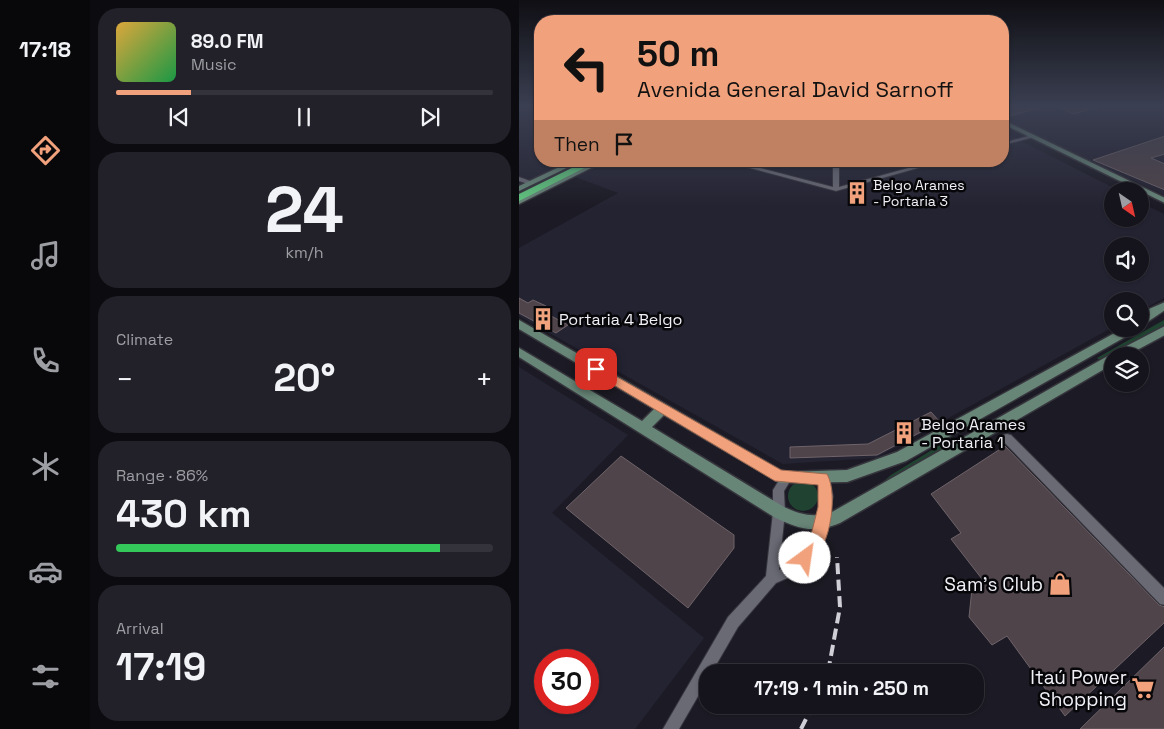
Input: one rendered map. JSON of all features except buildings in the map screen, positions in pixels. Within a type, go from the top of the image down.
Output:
[{"type":"highway","points":[[519,193],[575,167]]},
{"type":"highway","points":[[519,198],[575,167]]},
{"type":"main road","points":[[1022,139],[1110,182]]},
{"type":"main road","points":[[1038,139],[1164,201]]},
{"type":"main road","points":[[519,189],[574,167]]},
{"type":"main road","points":[[519,202],[590,167]]},
{"type":"main road","points":[[1149,202],[1164,209]]},
{"type":"main road","points":[[1149,315],[1164,305]]},
{"type":"main road","points":[[1149,319],[1164,312]]},
{"type":"main road","points":[[519,325],[780,477],[787,478],[847,476],[901,457],[1116,337]]},
{"type":"main road","points":[[1134,347],[1164,331]]},
{"type":"main road","points":[[519,352],[779,512],[807,524],[820,523],[835,518],[1104,364]]},
{"type":"main road","points":[[643,428],[663,408]]},
{"type":"street","points":[[1009,142],[1022,139]]},
{"type":"street","points":[[750,167],[836,189],[918,167]]},
{"type":"street","points":[[836,167],[836,189]]},
{"type":"street","points":[[519,179],[531,184]]},
{"type":"street","points":[[1007,438],[1164,599]]},
{"type":"street","points":[[772,579],[779,512],[778,490],[787,478]]},
{"type":"street","points":[[671,729],[733,622],[747,604],[772,579],[788,573],[805,558],[817,542],[827,497],[822,478]]},
{"type":"shaded area","points":[[519,139],[534,139],[534,167],[557,167],[519,185]]},
{"type":"shaded area","points":[[1009,139],[1017,139],[1104,183],[1104,228],[1149,228],[1149,206],[1164,214],[1164,298],[1149,306],[1149,292],[1104,292],[1104,332],[876,458],[783,464],[519,316],[519,248],[618,193],[575,177],[594,167],[1009,167]]},
{"type":"shaded area","points":[[1045,139],[1164,139],[1164,195],[1149,188],[1149,182],[1136,182]]},
{"type":"shaded area","points":[[519,367],[628,435],[552,513],[704,638],[635,729],[519,729]]},
{"type":"green space","points":[[1164,320],[1164,325],[1149,334],[1149,329]]},
{"type":"green space","points":[[1134,337],[1144,337],[1127,347],[1116,347]]},
{"type":"green space","points":[[1104,354],[1104,361],[1102,362],[1097,358]]},
{"type":"green space","points":[[953,437],[960,444],[875,489],[891,475]]},
{"type":"green space","points":[[803,481],[814,485],[818,496],[814,507],[803,511],[792,507],[788,496],[792,485]]},
{"type":"railway","points":[[829,664],[840,607],[837,557]]},
{"type":"railway","points":[[801,729],[808,714]]},
{"type":"place","name":"Belgo Arames - Portaria 3","points":[[857,193]]},
{"type":"place","name":"Portaria 4 Belgo","points":[[543,319]]},
{"type":"place","name":"Belgo Arames - Portaria 1","points":[[904,433]]},
{"type":"place","name":"Sam's Club","points":[[1060,584]]},
{"type":"place","name":"Itaú Power Shopping","points":[[1143,688]]},
{"type":"route","points":[[596,369],[780,477],[822,478],[827,497],[825,507],[817,542],[805,558]]}]
